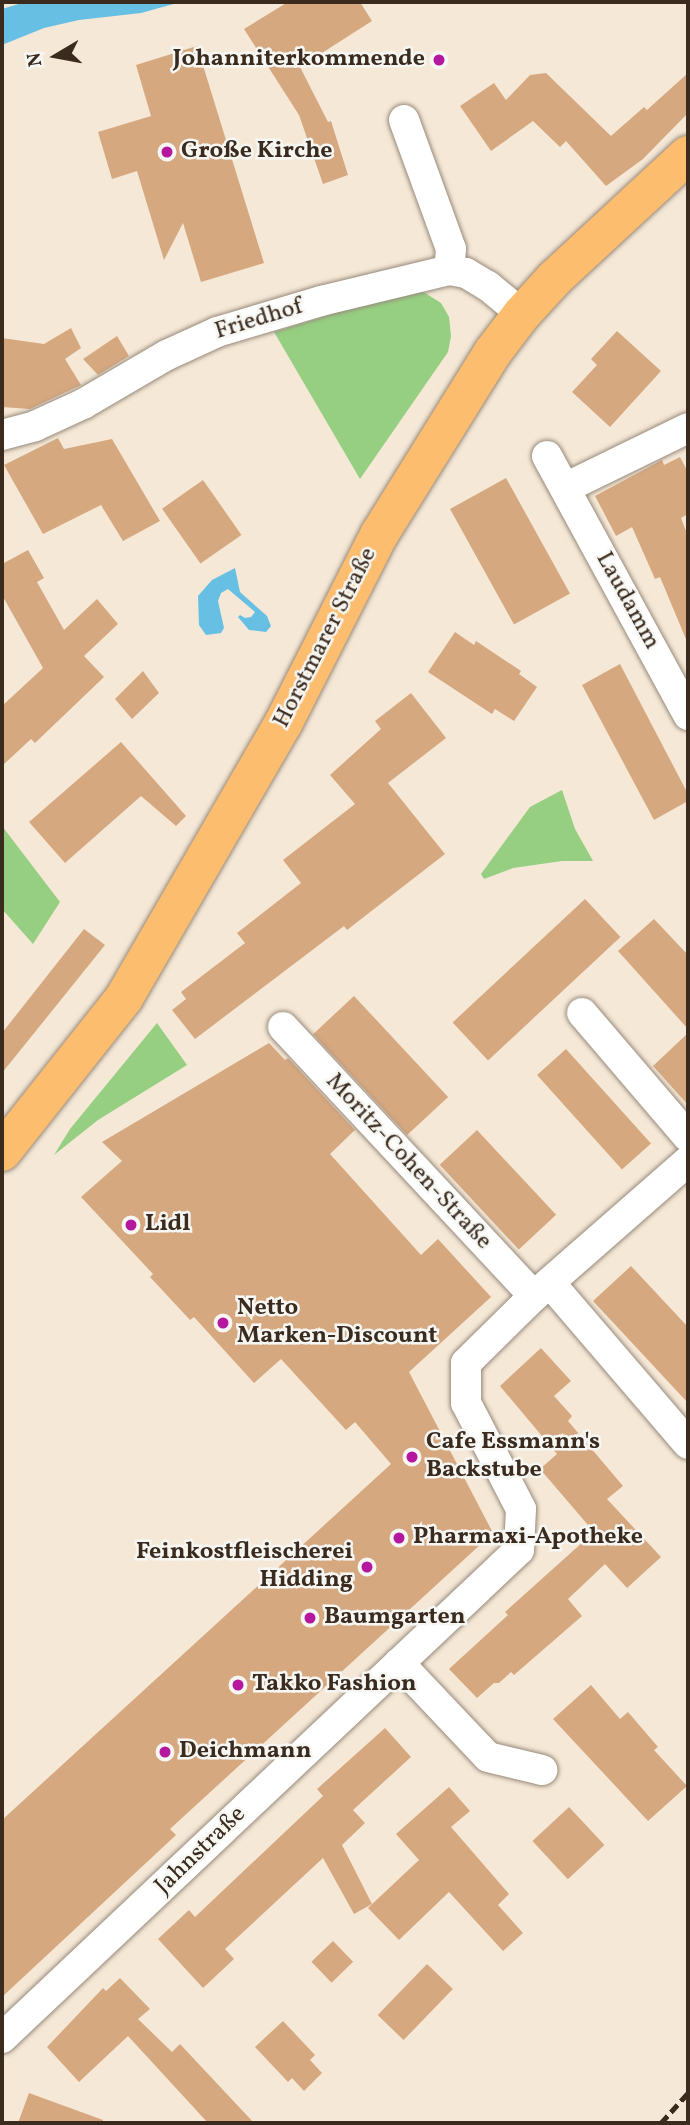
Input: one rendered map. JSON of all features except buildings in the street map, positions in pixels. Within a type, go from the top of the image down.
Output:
[{"type":"main road","name":"Horstmarer Straße","points":[[2,1152],[124,998],[284,722],[379,535],[493,352],[522,314],[555,278],[688,155]]},
{"type":"street","points":[[404,120],[451,249],[449,270],[466,273],[488,286],[522,314]]},
{"type":"street","name":"Friedhof","points":[[2,435],[36,426],[83,404],[167,355],[217,331],[321,301],[449,270]]},
{"type":"street","points":[[565,488],[688,429]]},
{"type":"street","name":"Laudamm","points":[[547,456],[688,715]]},
{"type":"street","points":[[583,1013],[688,1137]]},
{"type":"street","name":"Moritz-Cohen-Straße","points":[[283,1027],[542,1289],[688,1444]]},
{"type":"street","points":[[542,1289],[688,1161]]},
{"type":"street","name":"Jahnstraße","points":[[2,2038],[519,1549],[521,1509],[466,1403],[466,1363],[542,1289]]},
{"type":"street","points":[[399,1662],[488,1757],[542,1770]]},
{"type":"green space","points":[[410,290],[422,291],[441,303],[449,317],[451,336],[448,352],[360,479],[274,332]]},
{"type":"green space","points":[[562,790],[575,829],[593,861],[562,861],[513,868],[484,879],[481,874],[530,807]]},
{"type":"green space","points":[[2,826],[60,902],[33,944],[2,909]]},
{"type":"green space","points":[[157,1023],[187,1065],[98,1120],[54,1155],[70,1129]]},
{"type":"water","points":[[25,2],[181,2],[141,13],[79,20],[44,28],[2,45],[2,9]]},
{"type":"water","points":[[235,568],[240,592],[267,616],[271,626],[266,632],[249,630],[238,617],[251,617],[255,612],[228,589],[221,593],[218,601],[224,628],[221,633],[206,635],[199,625],[198,596],[212,580]]},
{"type":"railway","points":[[661,2123],[688,2093]]},
{"type":"place","name":"Johanniterkommende","points":[[439,60]]},
{"type":"place","name":"Große Kirche","points":[[167,152]]},
{"type":"place","name":"Lidl","points":[[131,1225]]},
{"type":"place","name":"Netto Marken-Discount","points":[[223,1323]]},
{"type":"place","name":"Cafe Essmann's Backstube","points":[[412,1457]]},
{"type":"place","name":"Pharmaxi-Apotheke","points":[[399,1538]]},
{"type":"place","name":"Feinkostfleischerei Hidding","points":[[367,1567]]},
{"type":"place","name":"Baumgarten","points":[[310,1618]]},
{"type":"place","name":"Takko Fashion","points":[[238,1685]]},
{"type":"place","name":"Deichmann","points":[[165,1752]]}]
